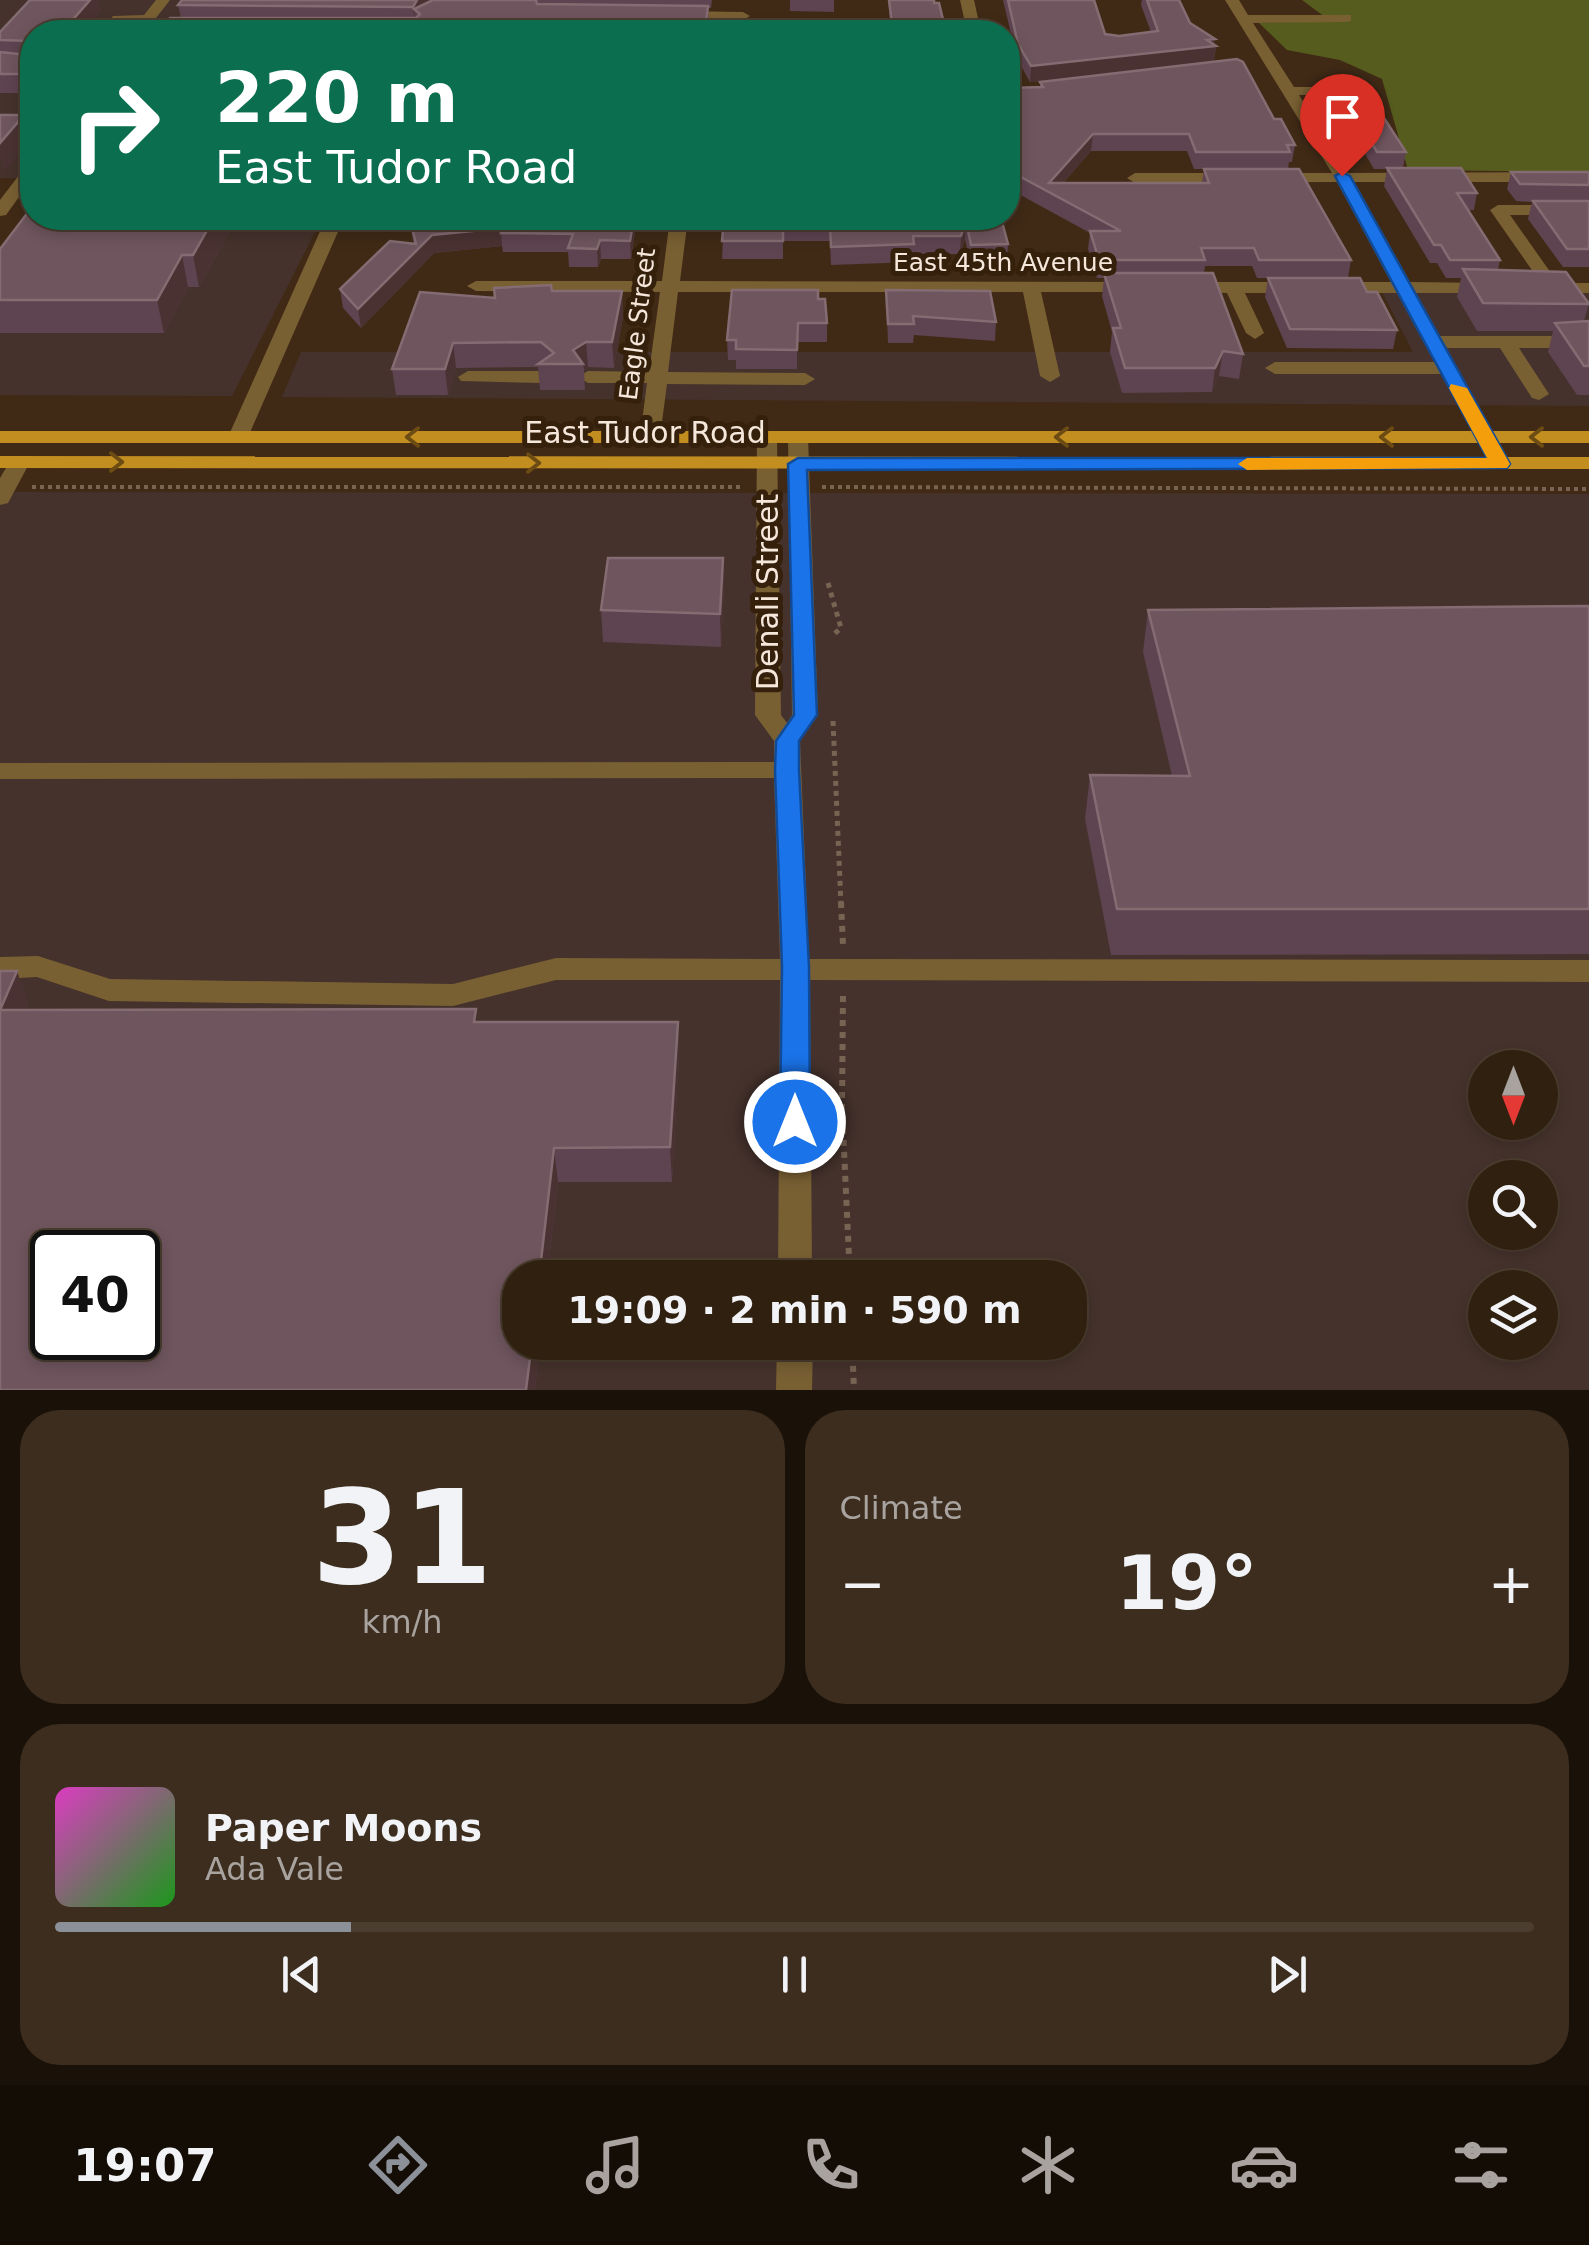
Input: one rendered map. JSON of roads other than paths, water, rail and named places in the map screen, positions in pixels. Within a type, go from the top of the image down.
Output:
[{"type":"main road","name":"East Tudor Road","points":[[0,436],[1589,437]]},
{"type":"main road","name":"East Tudor Road","points":[[10,462],[1589,463]]},
{"type":"street","points":[[117,20],[148,19],[163,0]]},
{"type":"street","points":[[1232,0],[1264,64],[1292,91],[1342,176],[1500,464]]},
{"type":"street","points":[[652,15],[744,8]]},
{"type":"street","points":[[1244,19],[1346,18]]},
{"type":"street","points":[[1292,91],[1367,91]]},
{"type":"street","points":[[1135,178],[1589,177]]},
{"type":"street","points":[[0,186],[19,186]]},
{"type":"street","points":[[0,211],[19,186]]},
{"type":"street","points":[[1553,288],[1498,210],[1589,210]]},
{"type":"street","points":[[238,437],[330,230]]},
{"type":"street","name":"Eagle Street","points":[[650,437],[662,372],[667,286],[676,230]]},
{"type":"street","name":"East 45th Avenue","points":[[476,286],[1589,288]]},
{"type":"street","points":[[1032,286],[1050,376]]},
{"type":"street","points":[[1233,287],[1255,333]]},
{"type":"street","points":[[1432,342],[1589,342]]},
{"type":"street","points":[[1506,342],[1539,394]]},
{"type":"street","points":[[1276,368],[1447,368]]},
{"type":"street","points":[[588,377],[662,372],[805,380]]},
{"type":"street","points":[[468,377],[543,376]]},
{"type":"street","name":"Denali Street","points":[[766,437],[768,716],[787,756],[795,967],[795,1260]]},
{"type":"street","name":"Denali Street","points":[[787,756],[806,715],[798,437]]},
{"type":"street","points":[[3,493],[10,462]]},
{"type":"street","points":[[0,771],[787,756]]},
{"type":"street","points":[[0,968],[38,966],[109,990],[452,995],[556,970],[843,967],[1589,972]]},
{"type":"street","points":[[794,1360],[794,1390]]}]
